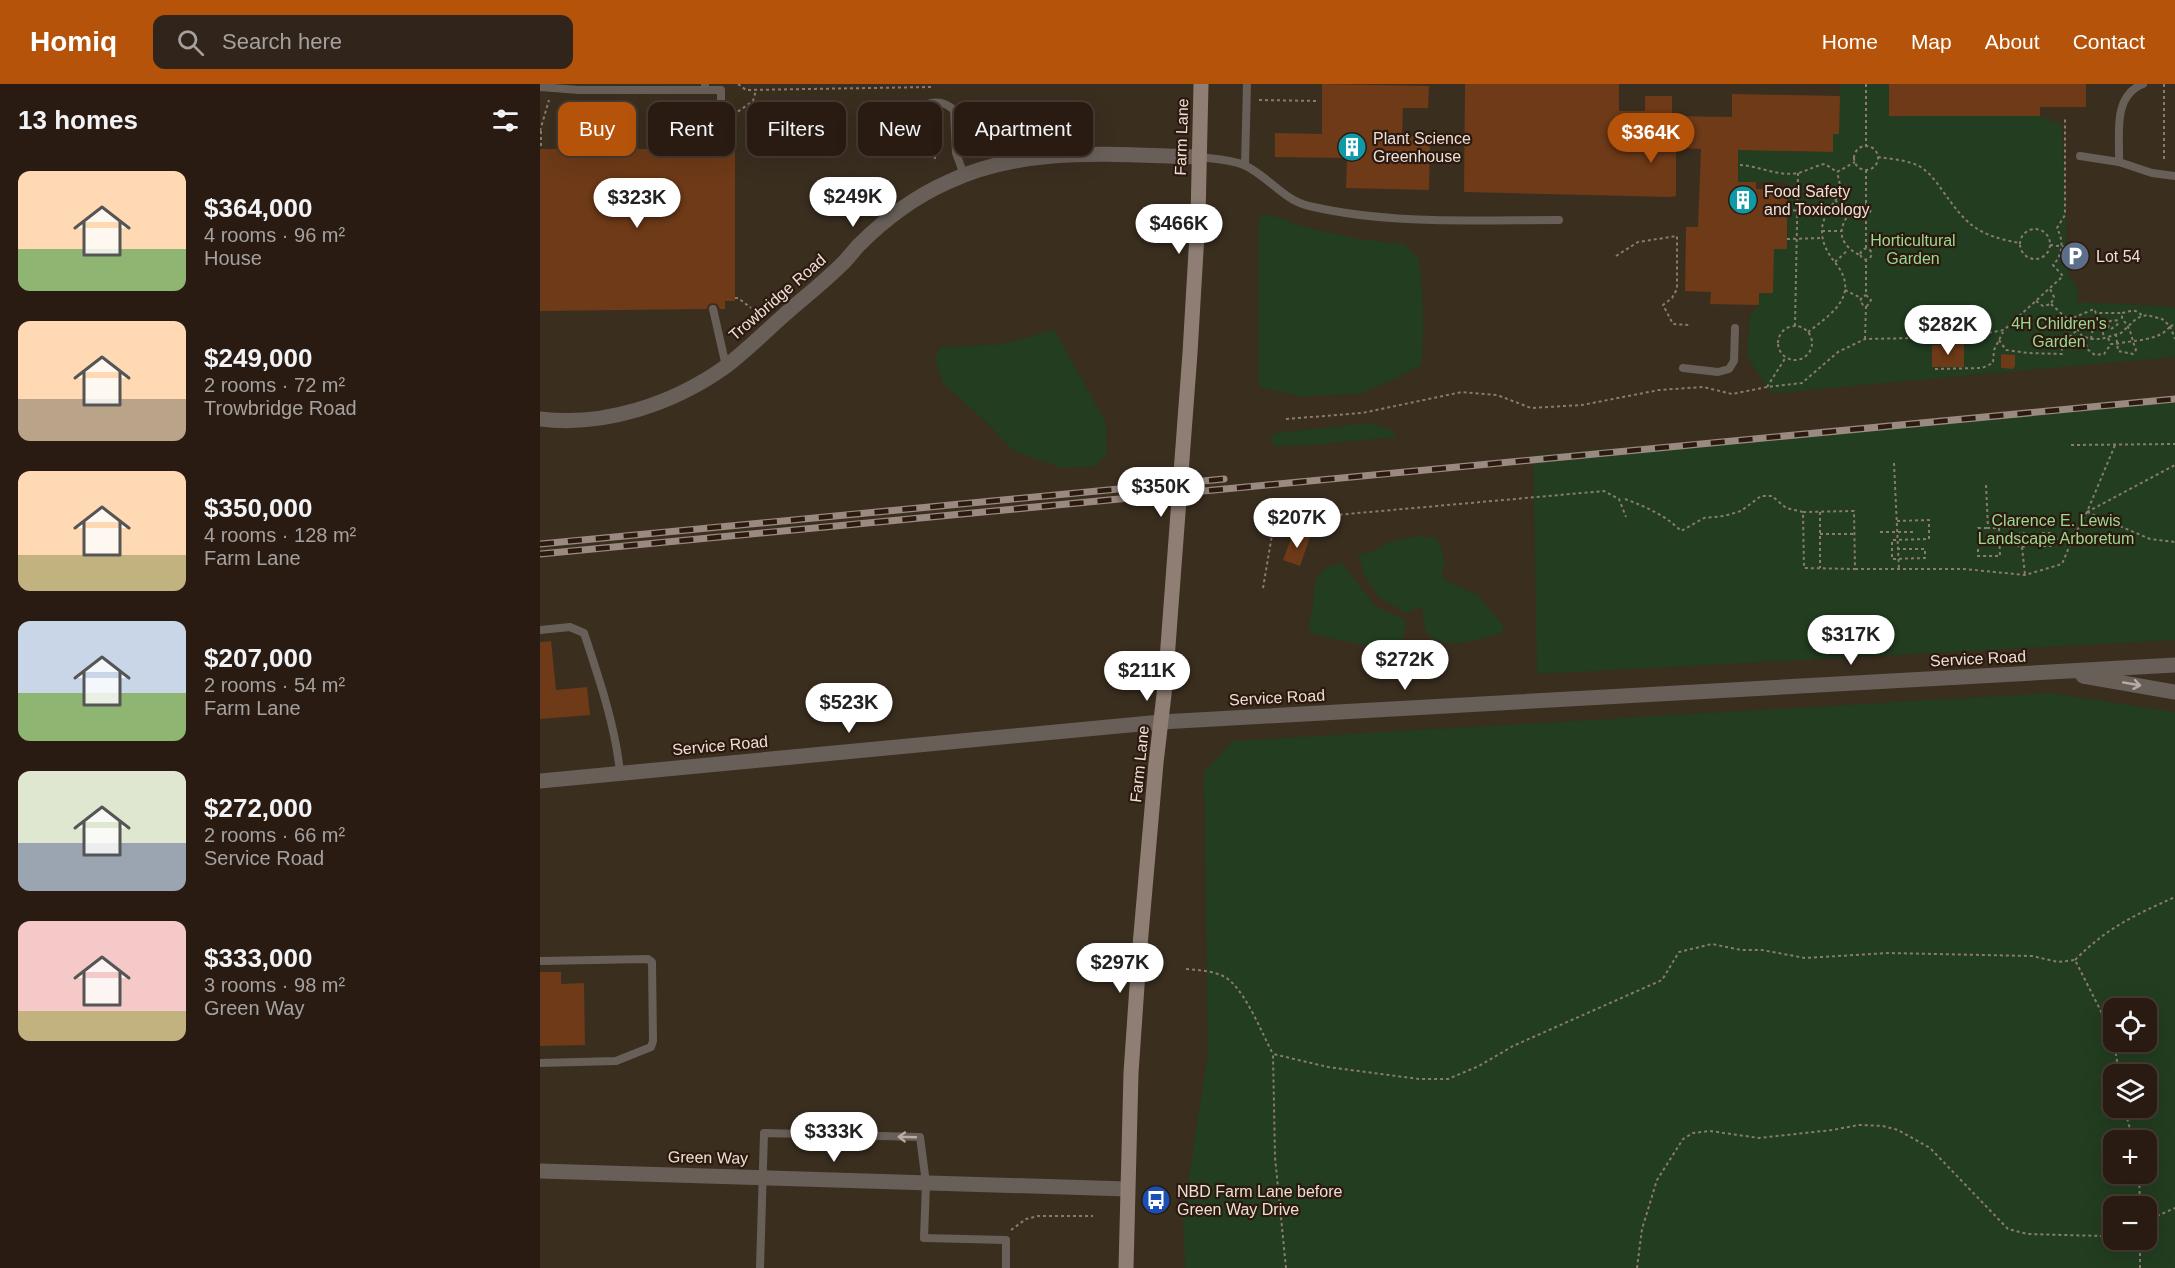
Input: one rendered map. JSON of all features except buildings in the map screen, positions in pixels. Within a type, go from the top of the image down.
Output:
[{"type":"street","name":"Farm Lane","points":[[1126,1268],[1131,1073],[1191,353],[1201,84]]},
{"type":"street","name":"Trowbridge Road","points":[[540,418],[591,419],[636,409],[682,392],[726,366],[841,265],[857,246],[882,224],[915,199],[964,175],[1010,161],[1057,155],[1199,158]]},
{"type":"street","name":"Service Road","points":[[540,781],[1161,722],[2175,665]]},
{"type":"street","name":"Service Road","points":[[2053,672],[2175,692]]},
{"type":"street","name":"Green Way","points":[[540,1171],[1127,1189]]},
{"type":"lane","points":[[1245,165],[1247,84]]},
{"type":"lane","points":[[2119,162],[2120,117],[2123,102],[2132,90],[2143,84]]},
{"type":"lane","points":[[540,87],[552,89],[721,87]]},
{"type":"lane","points":[[942,103],[954,110],[956,153],[964,175]]},
{"type":"lane","points":[[2080,156],[2119,162],[2152,173],[2175,176]]},
{"type":"lane","points":[[1199,158],[1228,160],[1245,165],[1282,193],[1306,205],[1366,215],[1456,221],[1559,220]]},
{"type":"lane","points":[[713,309],[726,366]]},
{"type":"lane","points":[[1683,368],[1718,372],[1729,369],[1734,362],[1735,328]]},
{"type":"lane","points":[[540,630],[570,627],[584,633],[618,751],[620,772]]},
{"type":"lane","points":[[540,961],[648,959],[652,962],[653,1041],[651,1047],[616,1061],[540,1063]]},
{"type":"lane","points":[[760,1268],[764,1133],[920,1137],[926,1183],[924,1238],[1006,1240],[1006,1268]]},
{"type":"path","points":[[738,84],[746,90],[932,86],[932,102]]},
{"type":"path","points":[[775,84],[775,89]]},
{"type":"path","points":[[791,84],[796,89]]},
{"type":"path","points":[[856,88],[859,84]]},
{"type":"path","points":[[1866,84],[1866,147]]},
{"type":"path","points":[[2164,84],[2164,174]]},
{"type":"path","points":[[541,149],[540,131],[552,89]]},
{"type":"path","points":[[735,114],[753,101],[756,90]]},
{"type":"path","points":[[1247,100],[1319,101]]},
{"type":"path","points":[[2063,276],[2053,265],[2060,255],[2062,246],[2061,235],[2057,228],[2065,215],[2065,118]]},
{"type":"path","points":[[1866,147],[1875,150],[1878,158],[1875,166],[1866,170],[1859,168],[1855,162],[1856,152],[1866,147]]},
{"type":"path","points":[[935,156],[935,160]]},
{"type":"path","points":[[1878,158],[1899,160],[1919,166],[1930,175],[1961,217],[1973,228],[1986,235],[2019,243]]},
{"type":"path","points":[[1838,172],[1855,162]]},
{"type":"path","points":[[1740,165],[1776,172],[1798,173],[1812,166],[1825,164],[1838,172]]},
{"type":"path","points":[[1866,170],[1866,204]]},
{"type":"path","points":[[1808,332],[1838,308],[1845,290],[1843,276],[1829,255],[1822,231],[1827,212],[1840,189],[1838,172]]},
{"type":"path","points":[[1795,326],[1798,173]]},
{"type":"path","points":[[1835,200],[1848,214]]},
{"type":"path","points":[[1866,204],[1848,214],[1842,231],[1842,238],[1848,249],[1866,260]]},
{"type":"path","points":[[1865,339],[1866,306],[1871,300],[1866,295],[1866,260],[1871,254],[1866,249],[1866,215],[1871,210],[1866,204]]},
{"type":"path","points":[[1861,208],[1862,213],[1866,215]]},
{"type":"path","points":[[1787,210],[1827,212]]},
{"type":"path","points":[[2036,229],[2047,234],[2050,245],[2046,255],[2035,260],[2024,255],[2019,243],[2025,232],[2036,229]]},
{"type":"path","points":[[1822,231],[1842,231]]},
{"type":"path","points":[[1616,256],[1638,242],[1677,236],[1677,289],[1672,298],[1663,305],[1673,324],[1689,325]]},
{"type":"path","points":[[1787,238],[1823,238]]},
{"type":"path","points":[[2050,245],[2076,248]]},
{"type":"path","points":[[1835,262],[1848,249]]},
{"type":"path","points":[[1861,256],[1862,250],[1866,249]]},
{"type":"path","points":[[2050,288],[2054,297],[2051,304]]},
{"type":"path","points":[[1845,290],[1861,298]]},
{"type":"path","points":[[1861,298],[1866,295]]},
{"type":"path","points":[[735,298],[751,308]]},
{"type":"path","points":[[1861,298],[1861,303],[1866,306]]},
{"type":"path","points":[[2036,301],[2043,306],[2051,304]]},
{"type":"path","points":[[2051,304],[2085,338],[2106,338],[2121,333],[2142,316],[2158,316],[2170,326],[2175,339]]},
{"type":"path","points":[[2068,320],[2094,309],[2096,313],[2122,313],[2133,310],[2142,316]]},
{"type":"path","points":[[2103,330],[2117,325],[2122,313]]},
{"type":"path","points":[[2120,320],[2129,326],[2136,350],[2133,354],[2120,352],[2115,334],[2109,328],[2110,321],[2120,320]]},
{"type":"path","points":[[2111,344],[2159,336],[2170,326],[2175,325]]},
{"type":"path","points":[[1795,326],[1808,332],[1812,344],[1807,354],[1797,359],[1786,357],[1779,349],[1779,338],[1783,330],[1795,326]]},
{"type":"path","points":[[2091,339],[2095,328],[2100,327],[2111,344]]},
{"type":"path","points":[[1935,369],[1982,368],[1993,363],[1994,350],[2004,330]]},
{"type":"path","points":[[1999,340],[2006,350],[2062,354],[2062,345],[2077,330]]},
{"type":"path","points":[[2085,338],[2090,353],[2099,355],[2107,351],[2111,344]]},
{"type":"path","points":[[2067,339],[2074,346],[2086,346]]},
{"type":"path","points":[[1767,387],[1786,357]]},
{"type":"path","points":[[2070,445],[2175,444]]},
{"type":"path","points":[[1803,512],[1804,568],[1964,569],[2025,575],[2062,564],[2115,445]]},
{"type":"path","points":[[1894,463],[1899,570]]},
{"type":"path","points":[[2087,512],[2175,465]]},
{"type":"path","points":[[1986,485],[1988,528]]},
{"type":"path","points":[[1263,588],[1274,523],[1325,516],[1604,491],[1619,499],[1626,517]]},
{"type":"path","points":[[1625,499],[1645,506],[1669,519],[1681,531],[1704,518],[1741,511],[1761,496],[1772,496],[1786,507],[1803,512],[1854,511],[1855,569]]},
{"type":"path","points":[[1820,512],[1820,568]]},
{"type":"path","points":[[2087,512],[2150,539],[2175,542]]},
{"type":"path","points":[[1897,521],[1929,520],[1929,539],[1925,539],[1899,540],[1892,540],[1892,559],[1925,558],[1925,539]]},
{"type":"path","points":[[1977,528],[1988,528],[1999,528],[2000,556],[1978,556],[1977,528]]},
{"type":"path","points":[[1880,532],[1916,532]]},
{"type":"path","points":[[2015,540],[2022,533],[2028,536],[2029,540]]},
{"type":"path","points":[[2042,533],[2050,533],[2051,539],[2051,546],[2042,546],[2042,533]]},
{"type":"path","points":[[1820,534],[1854,534]]},
{"type":"path","points":[[2051,539],[2073,538]]},
{"type":"path","points":[[2029,540],[2042,539]]},
{"type":"path","points":[[2000,541],[2015,540]]},
{"type":"path","points":[[2015,540],[2018,546],[2022,547]]},
{"type":"path","points":[[2022,547],[2026,546],[2029,540]]},
{"type":"path","points":[[2022,547],[2025,575]]},
{"type":"path","points":[[1899,549],[1925,549]]},
{"type":"path","points":[[1273,1054],[1328,1067],[1419,1079],[1448,1079],[1479,1066],[1513,1046],[1662,980],[1679,952],[1712,944],[1805,958],[1888,953],[2032,956],[2058,962],[2075,960],[2095,940],[2125,920],[2175,897]]},
{"type":"path","points":[[2075,960],[2103,1017]]},
{"type":"path","points":[[1186,969],[1210,972],[1225,977],[1239,991],[1273,1054],[1275,1157],[1286,1268]]},
{"type":"path","points":[[1636,1268],[1642,1228],[1657,1180],[1683,1139],[1693,1133],[1710,1131],[1759,1138],[1859,1125],[1883,1126],[1899,1130],[1930,1148],[2008,1229],[2027,1234],[2103,1236]]},
{"type":"path","points":[[2157,1216],[2175,1208]]},
{"type":"path","points":[[1006,1240],[1011,1230],[1026,1219],[1038,1216],[1093,1216]]},
{"type":"path","points":[[2140,1250],[2140,1268]]},
{"type":"shaded area","points":[[540,84],[2175,84],[2175,1268],[540,1268]]},
{"type":"green space","name":"Horticultural Garden","points":[[1840,84],[1889,84],[1889,116],[2040,116],[2062,125],[2068,274],[2078,290],[2077,302],[2175,307],[2175,357],[1771,393],[1747,356],[1750,315],[1759,305],[1759,293],[1773,293],[1774,249],[1787,249],[1788,182],[1738,182],[1738,150],[1833,152],[1833,134],[1839,133]]},
{"type":"green space","points":[[1271,215],[1305,227],[1359,239],[1403,244],[1419,258],[1423,311],[1421,365],[1359,394],[1299,396],[1259,387],[1259,217]]},
{"type":"green space","points":[[1054,330],[1106,423],[1107,454],[1096,466],[1063,468],[1015,452],[943,383],[935,359],[940,348],[1003,344]]},
{"type":"green space","name":"Clarence E. Lewis Landscape Arboretum","points":[[2175,403],[2175,640],[1537,674],[1533,455]]},
{"type":"green space","points":[[1370,423],[1394,431],[1396,437],[1275,446],[1270,439],[1276,433]]},
{"type":"green space","points":[[1418,536],[1436,538],[1444,556],[1442,575],[1446,580],[1478,595],[1504,627],[1502,633],[1461,642],[1440,642],[1426,631],[1422,607],[1405,613],[1379,597],[1364,575],[1358,555],[1371,552],[1389,542]]},
{"type":"green space","points":[[1342,563],[1375,606],[1403,619],[1406,624],[1403,639],[1381,645],[1369,645],[1312,633],[1308,625],[1312,612],[1315,582],[1323,569]]},
{"type":"green space","points":[[2050,693],[2175,712],[2175,1268],[1185,1268],[1183,1215],[1208,1053],[1204,772],[1233,741]]},
{"type":"railway","points":[[540,554],[2175,399]]},
{"type":"railway","points":[[540,544],[1224,479]]},
{"type":"place","name":"Plant Science Greenhouse","points":[[1352,147]]},
{"type":"place","name":"Food Safety and Toxicology","points":[[1743,200]]},
{"type":"place","name":"Lot 54","points":[[2075,256]]},
{"type":"place","name":"NBD Farm Lane before Green Way Drive","points":[[1156,1200]]},
{"type":"park label","name":"4H Children's Garden","points":[[2059,332]]}]
